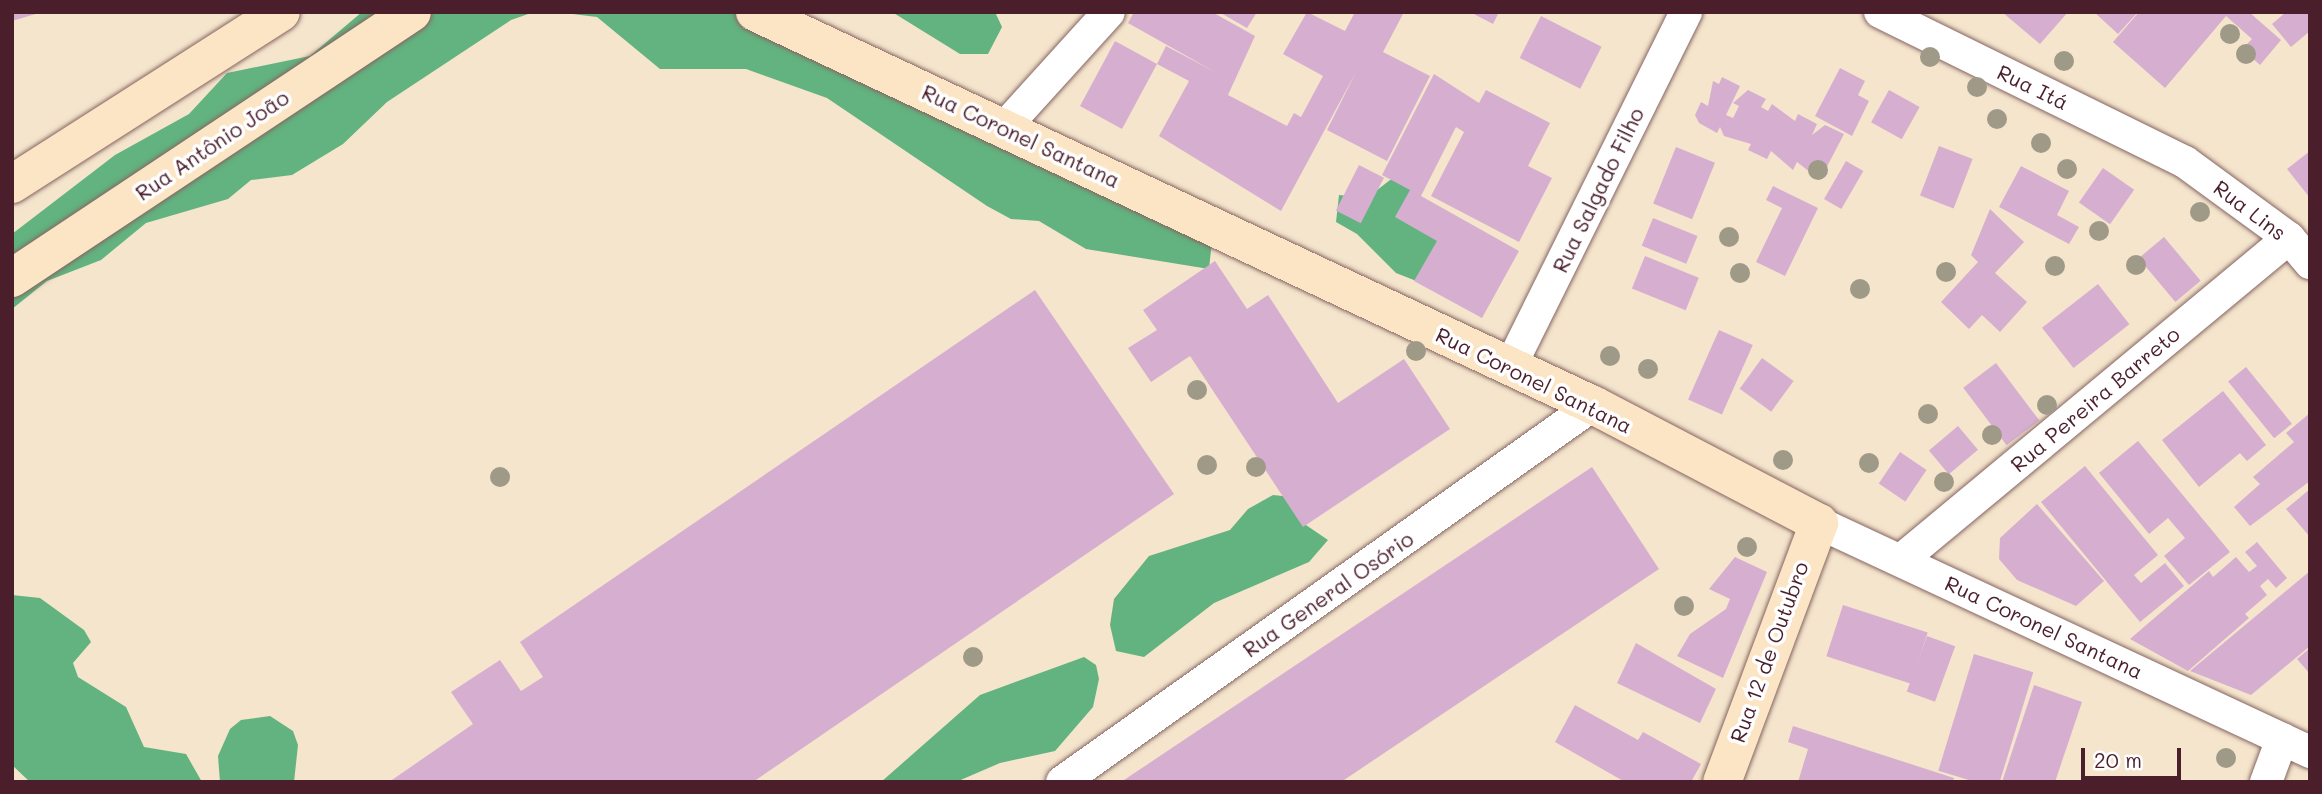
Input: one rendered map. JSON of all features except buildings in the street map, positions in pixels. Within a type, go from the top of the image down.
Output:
[{"type":"main road","points":[[12,184],[281,12]]},
{"type":"main road","name":"Rua Antônio João","points":[[12,278],[412,12]]},
{"type":"main road","name":"Rua Coronel Santana","points":[[755,12],[1593,405],[1819,523]]},
{"type":"main road","name":"Rua 12 de Outubro","points":[[1722,782],[1819,523]]},
{"type":"street","points":[[1004,128],[1109,12]]},
{"type":"street","name":"Rua Salgado Filho","points":[[1510,367],[1686,12]]},
{"type":"street","name":"Rua Itá","points":[[1880,12],[2185,162]]},
{"type":"street","name":"Rua Lins","points":[[2185,162],[2289,238],[2310,263]]},
{"type":"street","name":"Rua Pereira Barreto","points":[[1901,560],[2289,238]]},
{"type":"street","name":"Rua General Osório","points":[[1062,782],[1593,405]]},
{"type":"street","name":"Rua Coronel Santana","points":[[1819,523],[2296,745]]},
{"type":"street","points":[[2266,782],[2296,745]]},
{"type":"green space","points":[[362,12],[534,12],[511,20],[387,102],[343,144],[292,175],[251,180],[228,199],[146,223],[101,260],[47,281],[12,309],[12,234],[115,155],[189,114],[227,73],[310,56]]},
{"type":"green space","points":[[556,12],[743,12],[1212,241],[1209,269],[1086,249],[1039,221],[1011,219],[987,206],[827,98],[746,69],[660,69],[597,17]]},
{"type":"green space","points":[[892,12],[995,12],[1002,27],[988,54],[960,54]]},
{"type":"green space","points":[[1390,180],[1405,180],[1422,200],[1442,255],[1424,284],[1396,273],[1357,234],[1336,222],[1339,195],[1367,198]]},
{"type":"green space","points":[[1273,495],[1302,498],[1300,521],[1328,540],[1309,562],[1214,603],[1144,657],[1116,651],[1110,625],[1114,599],[1149,556],[1230,530],[1248,509]]},
{"type":"green space","points":[[12,595],[40,598],[84,630],[91,642],[73,663],[78,677],[126,707],[144,747],[186,754],[202,782],[30,782],[12,765]]},
{"type":"green space","points":[[1084,657],[1096,665],[1099,679],[1093,707],[1055,751],[1000,763],[956,782],[881,782],[980,695]]},
{"type":"green space","points":[[270,716],[293,731],[298,745],[294,782],[220,782],[218,756],[230,729],[241,720]]}]
